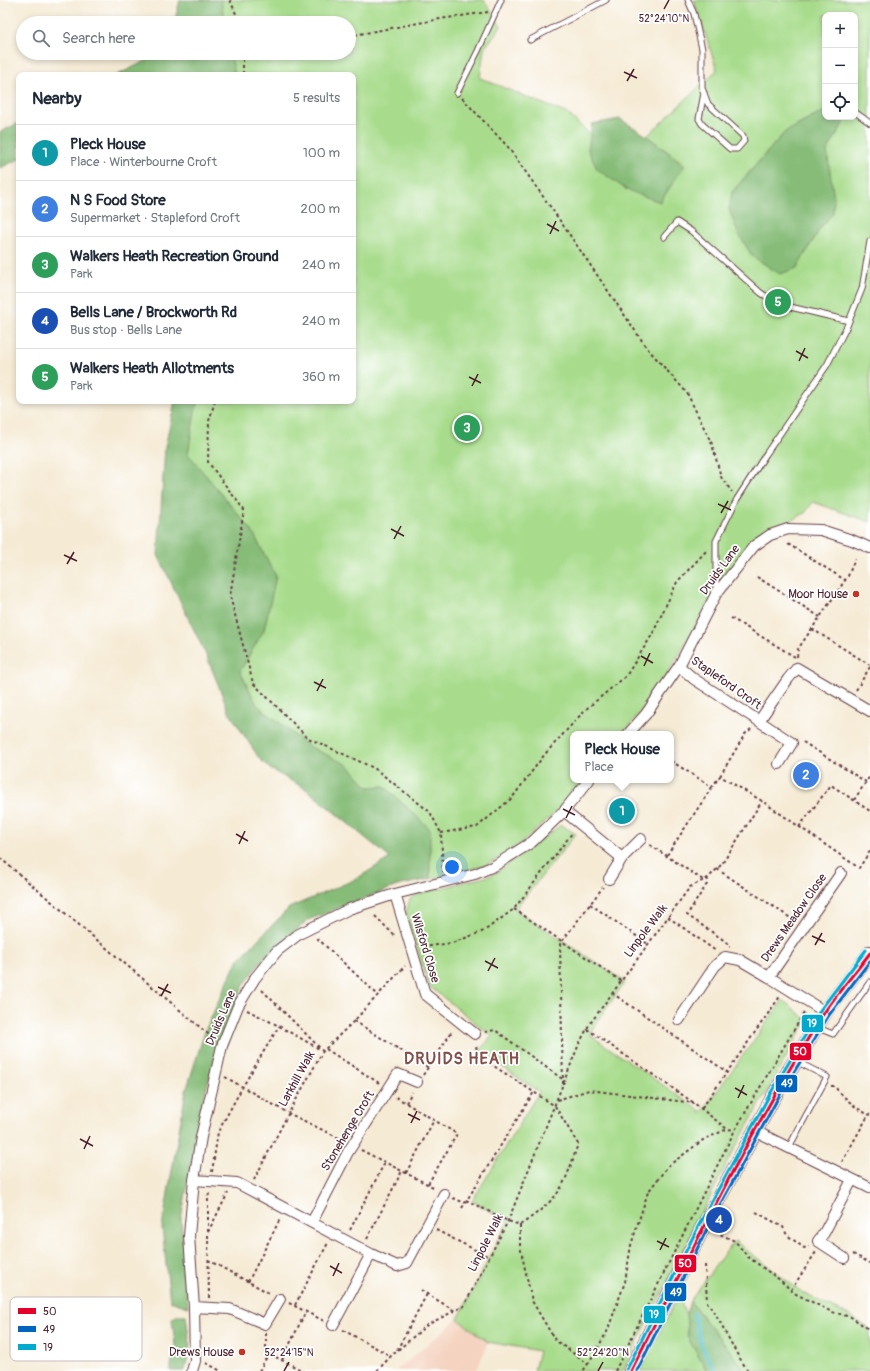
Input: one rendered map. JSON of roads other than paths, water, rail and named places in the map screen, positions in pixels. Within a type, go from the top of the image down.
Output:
[{"type":"street","name":"Druids Lane","points":[[631,731],[646,714],[679,666],[716,594],[754,546],[770,535],[788,529],[821,530],[852,540],[870,548]]},
{"type":"street","name":"Stapleford Croft","points":[[679,666],[694,679],[792,743],[779,764]]},
{"type":"street","name":"Stapleford Croft","points":[[759,721],[797,668],[870,710]]},
{"type":"street","name":"Druids Lane","points":[[192,1371],[195,1361],[194,1306],[189,1236],[194,1180],[201,1137],[222,1046],[238,1006],[255,978],[277,951],[299,934],[349,909],[395,894],[475,874],[494,866],[532,842],[564,811],[587,783]]},
{"type":"street","points":[[564,811],[622,858]]},
{"type":"street","points":[[609,879],[622,858],[640,839]]},
{"type":"street","name":"Drews Meadow Close","points":[[769,977],[841,873]]},
{"type":"street","name":"Wilsford Close","points":[[395,894],[425,994],[474,1034]]},
{"type":"street","name":"Drews Meadow Close","points":[[679,1020],[715,966],[726,957],[740,960],[825,1012]]},
{"type":"street","points":[[632,1371],[703,1227],[795,1061],[825,1012],[868,959]]},
{"type":"street","name":"Stonehenge Croft","points":[[312,1222],[352,1145],[398,1074],[417,1082]]},
{"type":"street","points":[[755,1131],[870,1188]]},
{"type":"street","points":[[194,1180],[237,1183],[371,1254],[397,1266],[407,1263],[444,1194]]},
{"type":"street","points":[[844,1258],[820,1243],[852,1180]]},
{"type":"street","points":[[333,1325],[371,1254]]},
{"type":"street","points":[[194,1306],[230,1309],[265,1324],[280,1299]]},
{"type":"lane","points":[[457,93],[501,0]]},
{"type":"lane","points":[[530,40],[606,0]]},
{"type":"lane","points":[[688,0],[694,14],[702,49],[702,88],[704,93],[708,104],[743,136],[744,141],[737,149],[730,149],[702,124],[699,118],[704,93]]},
{"type":"lane","points":[[858,114],[870,123]]},
{"type":"lane","points":[[664,237],[677,222],[691,231],[761,294],[778,304],[849,321]]},
{"type":"lane","points":[[716,594],[716,541],[737,499],[827,365],[849,321],[862,289],[870,242]]},
{"type":"lane","points":[[816,1027],[834,1034],[870,982]]},
{"type":"lane","points":[[789,1147],[827,1077],[795,1061]]},
{"type":"waterway","points":[[694,1314],[701,1344],[715,1371]]},
{"type":"place","name":"Walkers Heath Allotments","points":[[778,302]]},
{"type":"place","name":"Walkers Heath Recreation Ground","points":[[467,428]]},
{"type":"place","name":"Moor House","points":[[856,594]]},
{"type":"place","name":"N S Food Store","points":[[806,775]]},
{"type":"place","name":"Pleck House","points":[[622,811]]},
{"type":"place","name":"Bells Lane / Brockworth Rd","points":[[719,1220]]},
{"type":"place","name":"Drews House","points":[[242,1352]]},
{"type":"district","name":"DRUIDS HEATH","points":[[462,1059]]}]
